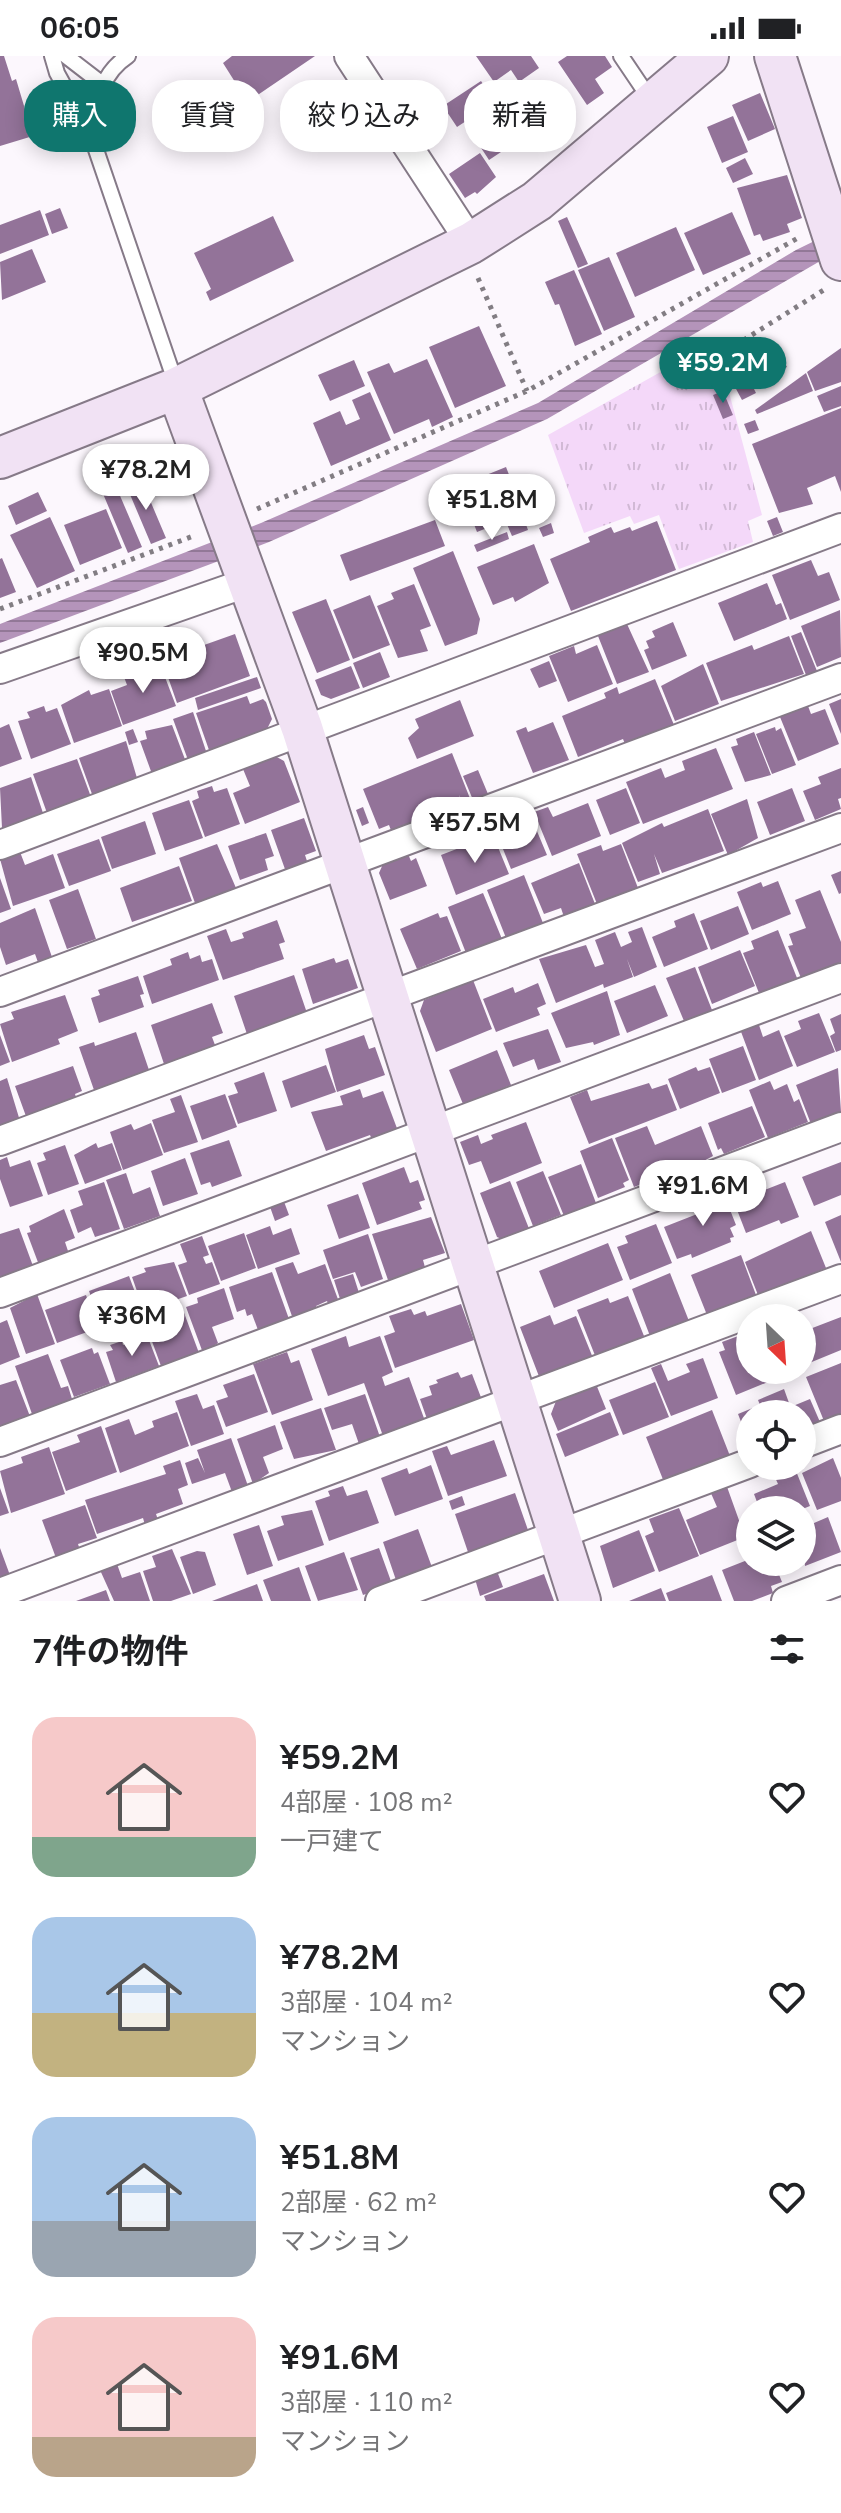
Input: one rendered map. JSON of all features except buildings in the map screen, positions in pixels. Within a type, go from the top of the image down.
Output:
[{"type":"street","points":[[349,56],[468,244]]},
{"type":"street","points":[[0,458],[177,388],[468,244],[537,201],[708,56]]},
{"type":"street","points":[[775,56],[833,250]]},
{"type":"street","points":[[177,388],[302,728],[580,1601]]},
{"type":"street","points":[[0,845],[302,728],[841,528]]},
{"type":"street","points":[[0,669],[246,575]]},
{"type":"street","points":[[0,992],[841,678]]},
{"type":"street","points":[[0,1141],[389,999],[841,828]]},
{"type":"street","points":[[0,1293],[841,978]]},
{"type":"street","points":[[0,1442],[841,1127]]},
{"type":"street","points":[[0,1593],[841,1279]]},
{"type":"street","points":[[816,1439],[841,1429]]},
{"type":"street","points":[[380,1601],[736,1468]]},
{"type":"street","points":[[786,1601],[841,1580]]},
{"type":"lane","points":[[52,56],[61,80]]},
{"type":"lane","points":[[66,56],[97,80]]},
{"type":"lane","points":[[103,80],[116,64],[128,56]]},
{"type":"lane","points":[[621,56],[653,103]]},
{"type":"lane","points":[[97,152],[177,388]]},
{"type":"path","points":[[468,244],[527,391]]},
{"type":"path","points":[[718,356],[833,250]]},
{"type":"path","points":[[0,609],[228,526],[833,250]]},
{"type":"green space","points":[[707,346],[723,370],[762,515],[748,521],[753,542],[679,569],[659,515],[634,524],[630,516],[584,533],[548,435]]},
{"type":"shaded area","points":[[841,228],[841,249],[547,419],[269,542],[0,643],[0,624],[261,523],[538,403],[796,250]]}]
